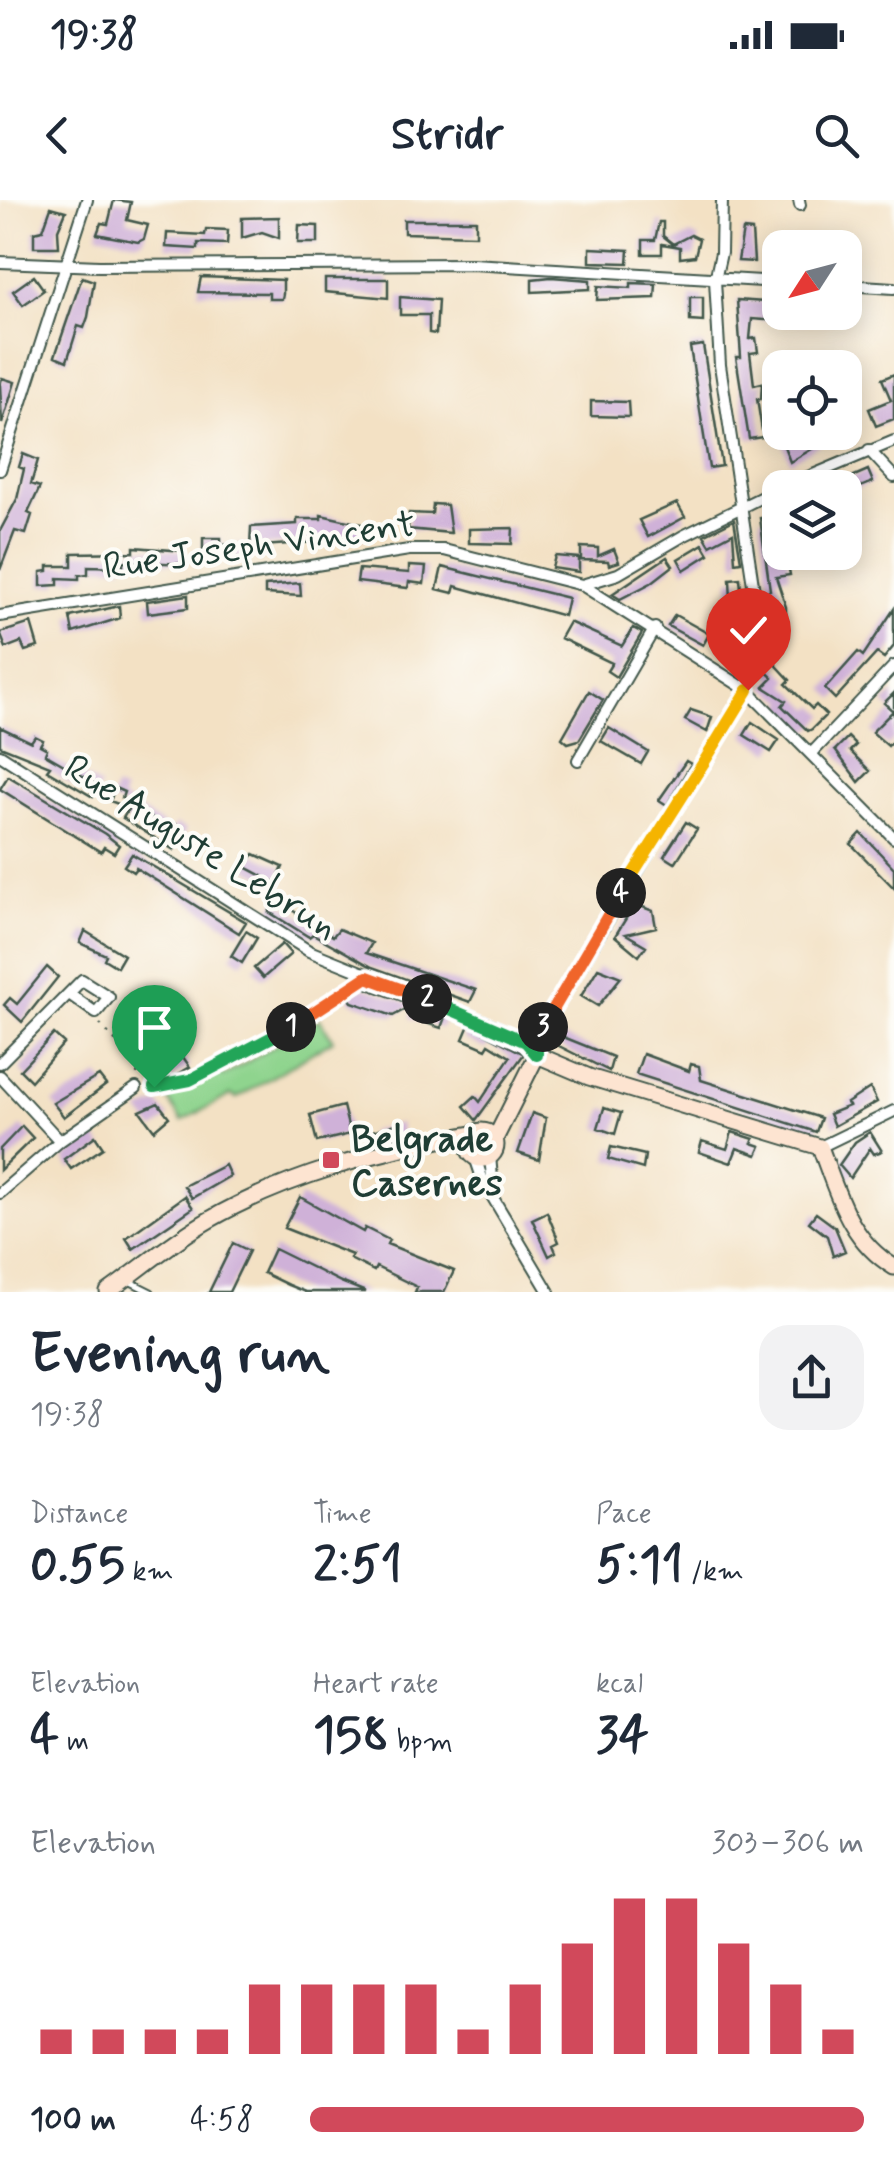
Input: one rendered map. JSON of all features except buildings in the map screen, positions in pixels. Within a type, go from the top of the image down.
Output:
[{"type":"street","points":[[549,1292],[496,1200],[484,1141],[537,1055],[537,1038],[748,690],[756,611],[720,364],[715,280],[721,253],[722,200]]},
{"type":"street","points":[[0,470],[67,266],[84,201]]},
{"type":"street","points":[[0,262],[67,266],[472,264],[762,281]]},
{"type":"street","points":[[862,287],[894,288]]},
{"type":"street","points":[[823,470],[894,441]]},
{"type":"street","points":[[870,450],[894,477]]},
{"type":"street","points":[[582,585],[618,574],[762,496]]},
{"type":"street","name":"Rue Joseph Vincent","points":[[0,616],[409,550],[444,550],[582,585],[655,628],[748,690],[894,838]]},
{"type":"street","points":[[578,760],[655,628]]},
{"type":"street","points":[[813,752],[894,666]]},
{"type":"street","name":"Rue Auguste Lebrun","points":[[0,756],[310,952],[492,1025],[526,1042],[537,1055]]},
{"type":"street","points":[[0,1062],[68,994],[82,980],[109,998],[96,1013],[68,994]]},
{"type":"street","points":[[537,1055],[589,1077],[820,1147],[894,1111]]},
{"type":"street","points":[[0,1076],[60,1141]]},
{"type":"street","points":[[0,1193],[60,1141],[136,1088]]},
{"type":"street","points":[[108,1292],[207,1221],[261,1193],[444,1138],[484,1141]]},
{"type":"street","points":[[820,1147],[851,1226],[874,1256],[894,1268]]},
{"type":"lane","points":[[190,1080],[258,1041],[262,1045],[367,977]]},
{"type":"lane","points":[[126,1279],[150,1292]]},
{"type":"path","points":[[96,1013],[99,1022],[138,1066],[136,1088],[190,1080]]},
{"type":"green space","points":[[320,1019],[333,1040],[237,1098],[231,1095],[182,1121],[167,1098],[217,1069],[223,1076]]},
{"type":"place","name":"Belgrade Casernes","points":[[331,1160]]},
{"type":"route","points":[[154,1087],[175,1086],[258,1041],[262,1045],[367,977],[492,1025],[526,1042],[537,1055],[537,1038],[620,895],[748,690]]}]
